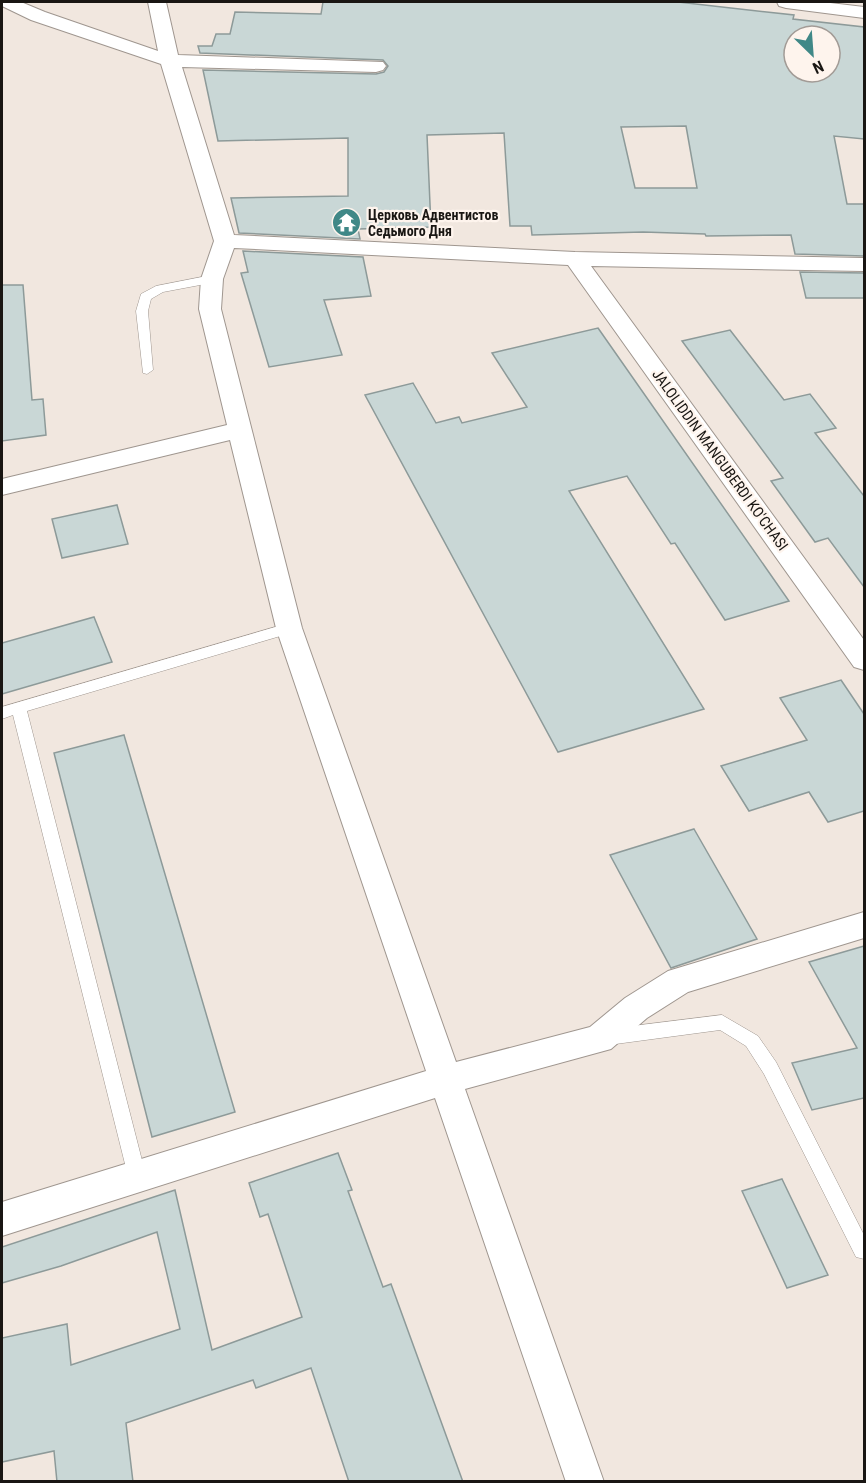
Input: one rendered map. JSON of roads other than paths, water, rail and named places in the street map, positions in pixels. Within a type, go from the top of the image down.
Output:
[{"type":"street","points":[[8,2],[38,16],[170,62],[376,66]]},
{"type":"street","points":[[157,2],[170,62],[225,241],[212,279],[210,309],[289,628],[585,1482]]},
{"type":"street","points":[[786,2],[864,13]]},
{"type":"street","points":[[225,241],[575,259],[864,264]]},
{"type":"street","name":"JALOLIDDIN MANGUBERDI KO'CHASI","points":[[575,259],[864,660]]},
{"type":"street","points":[[2,487],[240,430]]},
{"type":"street","points":[[2,1219],[444,1080],[599,1039],[636,1008],[679,981],[864,925]]},
{"type":"lane","points":[[147,370],[141,311],[145,297],[160,289],[212,279]]},
{"type":"lane","points":[[2,713],[289,628]]},
{"type":"lane","points":[[19,708],[138,1176]]},
{"type":"lane","points":[[599,1039],[722,1022],[752,1041],[770,1068],[863,1251]]},
{"type":"place","name":"Церковь Адвентистов Седьмого Дня","points":[[347,223]]}]
